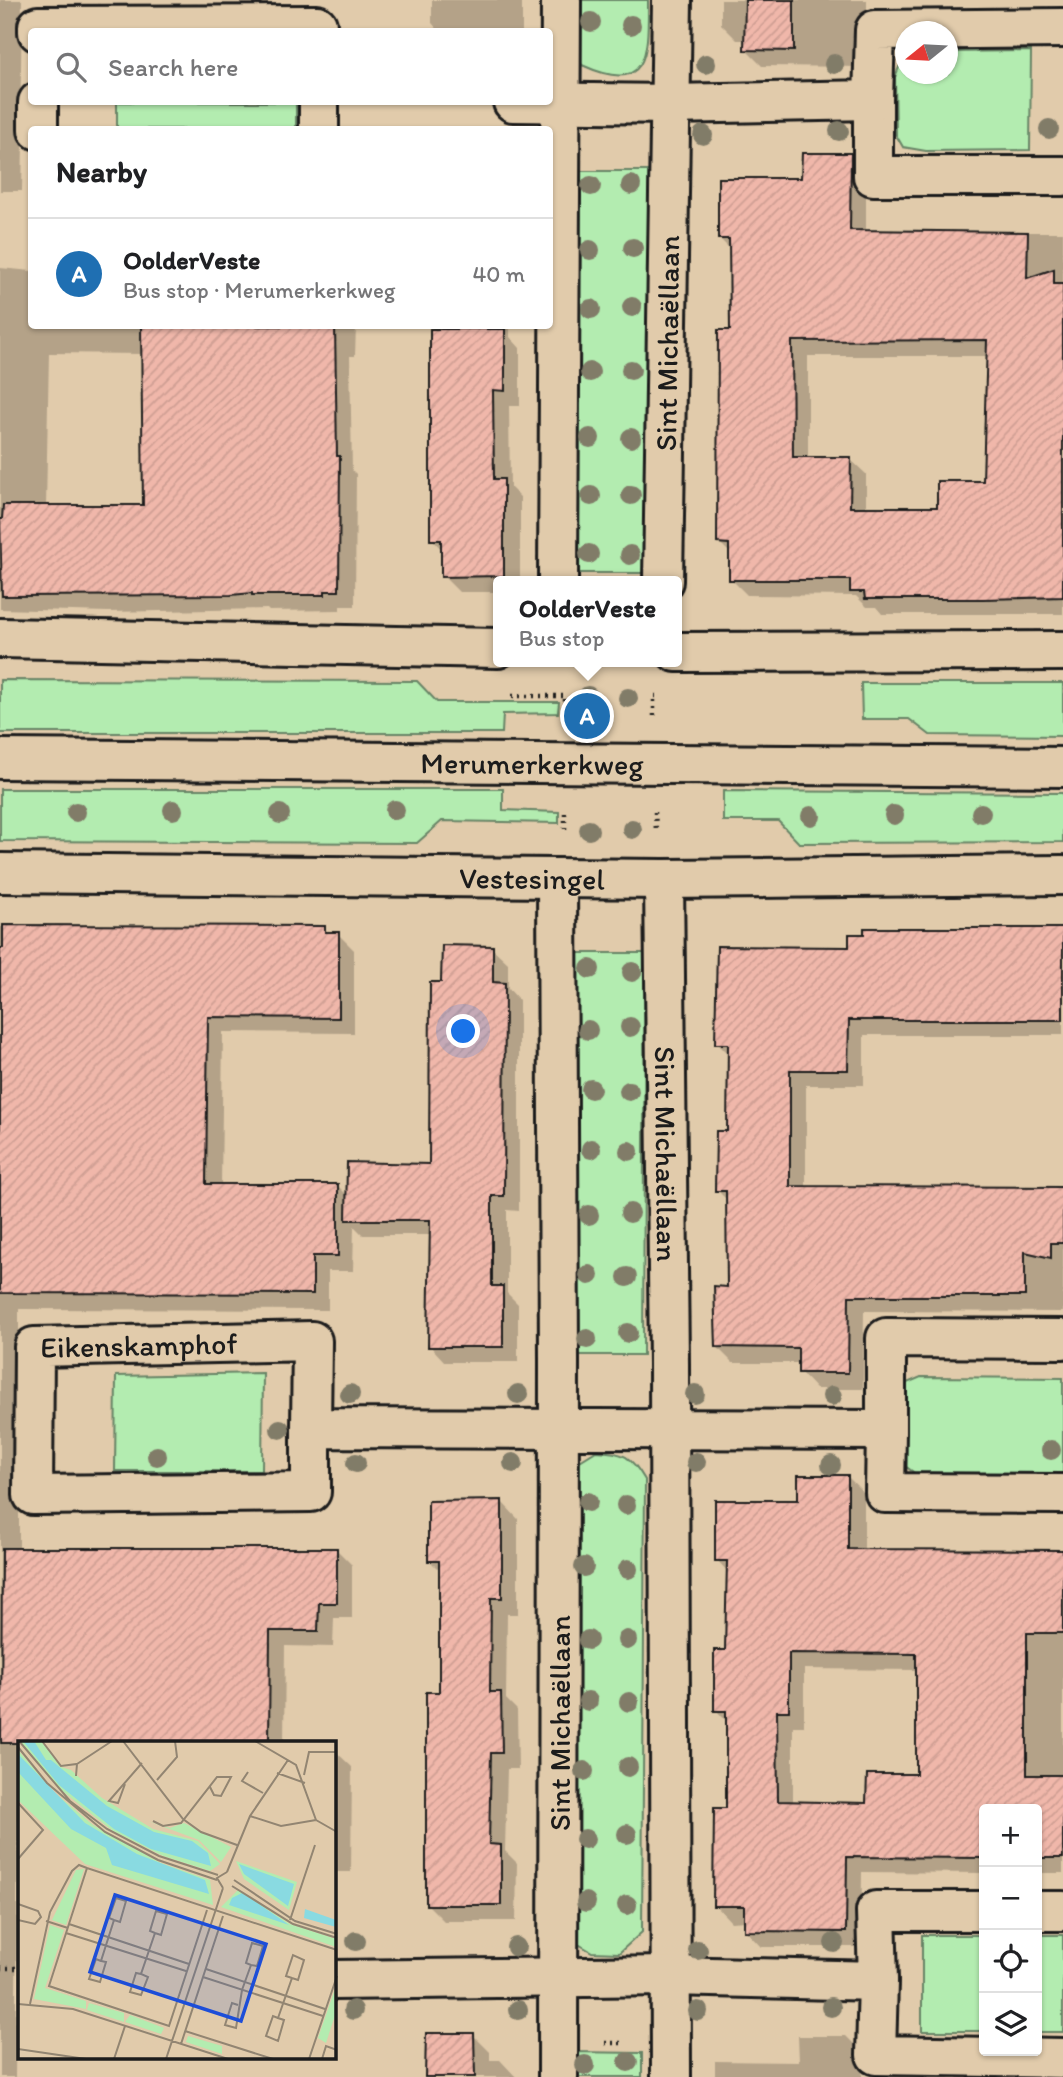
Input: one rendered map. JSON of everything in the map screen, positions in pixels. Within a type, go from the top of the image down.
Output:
[{"type":"street","points":[[558,576],[561,0]]},
{"type":"street","name":"Sint Michaëllaan","points":[[663,576],[672,0]]},
{"type":"street","points":[[38,28],[303,25],[317,25],[317,28]]},
{"type":"street","points":[[1063,28],[876,30],[873,100],[873,176],[1063,176]]},
{"type":"street","points":[[553,103],[671,104],[873,100]]},
{"type":"street","points":[[38,105],[38,126]]},
{"type":"street","points":[[319,126],[320,105]]},
{"type":"street","points":[[0,638],[493,648]]},
{"type":"street","points":[[682,652],[1063,651]]},
{"type":"street","name":"Merumerkerkweg","points":[[0,759],[1063,767]]},
{"type":"street","name":"Vestesingel","points":[[0,873],[557,878],[1063,875]]},
{"type":"street","name":"Sint Michaëllaan","points":[[557,878],[558,2059]]},
{"type":"street","name":"Sint Michaëllaan","points":[[664,878],[671,2061]]},
{"type":"street","points":[[1063,1339],[886,1338],[886,1493],[1063,1493]]},
{"type":"street","name":"Eikenskamphof","points":[[312,1341],[311,1428],[311,1492],[33,1495],[34,1347],[312,1341]]},
{"type":"street","points":[[311,1428],[886,1430]]},
{"type":"street","points":[[979,1911],[876,1911],[876,2055],[1063,2058]]},
{"type":"street","points":[[1042,1911],[1063,1911]]},
{"type":"street","points":[[336,1980],[671,1976],[877,1981]]},
{"type":"path","points":[[0,1968],[18,1968]]},
{"type":"path","points":[[558,2059],[671,2061]]},
{"type":"green space","points":[[575,0],[648,0],[645,52],[633,72],[621,75],[604,73],[582,65],[575,45]]},
{"type":"green space","points":[[1031,51],[1030,150],[926,151],[903,147],[896,135],[895,84],[958,84],[958,52]]},
{"type":"green space","points":[[117,105],[296,105],[296,126],[117,126]]},
{"type":"green space","points":[[575,171],[649,171],[647,573],[574,573]]},
{"type":"green space","points":[[0,680],[417,681],[437,702],[559,702],[558,713],[503,714],[502,733],[0,733]]},
{"type":"green space","points":[[861,683],[1063,683],[1063,736],[930,735],[909,719],[862,719]]},
{"type":"green space","points":[[0,789],[503,789],[503,810],[559,812],[559,823],[442,821],[417,843],[0,841]]},
{"type":"green space","points":[[723,791],[1063,793],[1063,842],[799,843],[778,821],[723,821]]},
{"type":"green space","points":[[574,953],[645,953],[643,1355],[572,1355]]},
{"type":"green space","points":[[263,1373],[262,1471],[115,1471],[116,1376]]},
{"type":"green space","points":[[921,1377],[1063,1378],[1063,1476],[919,1476],[905,1466],[900,1453],[899,1394],[907,1383]]},
{"type":"green space","points":[[596,1451],[626,1457],[645,1480],[642,1932],[619,1953],[592,1952],[575,1942],[575,1464]]},
{"type":"green space","points":[[922,1935],[979,1935],[979,2031],[922,2031]]},
{"type":"green space","points":[[1042,1935],[1063,1935],[1063,2032],[1042,2032]]},
{"type":"green space","points":[[569,2052],[642,2053],[642,2077],[569,2077]]},
{"type":"building","points":[[745,0],[794,0],[794,51],[744,50]]},
{"type":"building","points":[[802,153],[851,153],[850,230],[1028,232],[1027,278],[1054,269],[1054,284],[1063,284],[1063,597],[865,599],[864,592],[850,592],[850,580],[729,580],[729,544],[717,543],[718,330],[730,330],[729,239],[718,239],[718,178],[801,178]],"holes":[[[987,340],[983,481],[937,481],[937,507],[850,507],[851,457],[793,457],[792,341]]]},
{"type":"building","points":[[141,329],[335,329],[337,456],[340,456],[339,591],[325,591],[325,595],[252,593],[2,596],[0,519],[3,505],[143,505]]},
{"type":"building","points":[[430,329],[505,329],[505,391],[493,390],[494,479],[504,479],[504,576],[441,577],[441,540],[430,540]]},
{"type":"building","points":[[3,925],[325,926],[325,932],[339,932],[339,1018],[208,1017],[206,1184],[338,1184],[338,1256],[313,1256],[313,1294],[0,1293],[0,948],[3,948]]},
{"type":"building","points":[[864,928],[1063,928],[1063,1020],[849,1020],[848,1070],[790,1070],[790,1186],[1063,1187],[1063,1243],[1051,1243],[1051,1258],[1025,1252],[1025,1296],[849,1296],[848,1373],[798,1373],[798,1348],[716,1347],[714,1286],[727,1287],[726,1191],[715,1191],[716,1131],[727,1131],[728,1044],[715,1044],[717,946],[849,947],[849,934],[864,934]]},
{"type":"building","points":[[442,945],[493,946],[493,982],[505,983],[504,1196],[492,1196],[492,1286],[503,1286],[503,1347],[428,1347],[430,1220],[346,1220],[347,1162],[429,1164],[430,982],[441,982]]},
{"type":"building","points":[[798,1475],[848,1475],[848,1549],[1063,1550],[1063,1633],[1027,1633],[1027,1775],[1063,1775],[1063,1858],[1042,1858],[1042,1804],[979,1804],[979,1858],[847,1857],[846,1932],[744,1931],[744,1906],[713,1906],[714,1808],[726,1808],[726,1711],[714,1711],[714,1650],[725,1650],[727,1561],[715,1561],[715,1500],[798,1500]],"holes":[[[789,1653],[916,1654],[916,1774],[867,1774],[866,1803],[778,1801],[777,1711],[789,1711]]]},
{"type":"building","points":[[502,1500],[502,1598],[491,1598],[490,1692],[501,1692],[502,1753],[491,1753],[489,1844],[501,1845],[501,1905],[426,1905],[426,1692],[439,1692],[439,1561],[428,1561],[428,1501]]},
{"type":"building","points":[[2,1548],[337,1548],[337,1603],[319,1603],[318,1631],[270,1631],[269,1741],[1,1743]]},
{"type":"building","points":[[426,2033],[474,2033],[475,2077],[425,2077]]},
{"type":"place","name":"OolderVeste","points":[[587,716]]}]
